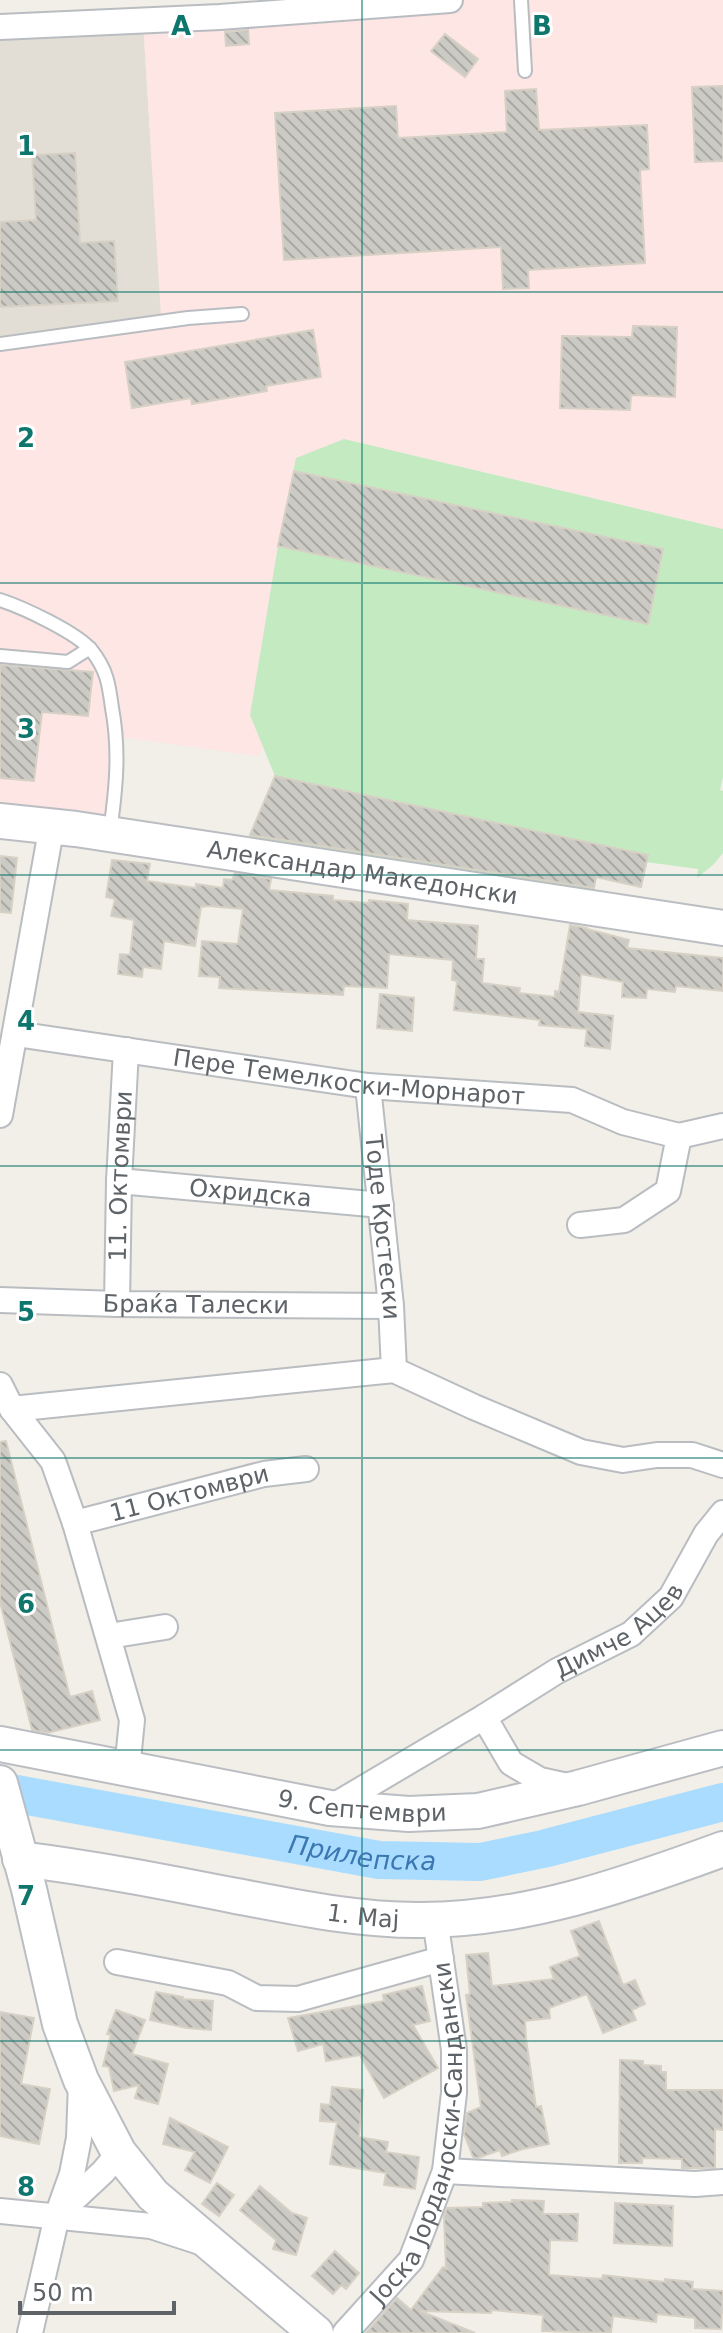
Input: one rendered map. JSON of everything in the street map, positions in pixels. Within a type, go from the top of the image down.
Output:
[{"type":"street","points":[[0,27],[189,19],[450,0]]},
{"type":"street","name":"Александар Македонски","points":[[0,821],[52,825],[723,928]]},
{"type":"street","points":[[0,1115],[52,825]]},
{"type":"street","name":"Пере Темелкоски-Морнарот","points":[[16,1034],[368,1086],[572,1100],[623,1122],[679,1136],[723,1126]]},
{"type":"street","name":"11. Октомври","points":[[117,1304],[126,1050]]},
{"type":"street","name":"Тоде Крстески","points":[[368,1086],[391,1306],[394,1370]]},
{"type":"street","points":[[580,1225],[624,1220],[668,1191],[679,1136]]},
{"type":"street","name":"Охридска","points":[[119,1181],[381,1205]]},
{"type":"street","name":"Браќа Талески","points":[[0,1300],[391,1306]]},
{"type":"street","points":[[12,1409],[394,1370],[581,1452],[623,1460],[657,1455],[692,1455],[723,1465]]},
{"type":"street","points":[[0,1385],[12,1409],[53,1461],[75,1523],[132,1720],[127,1770]]},
{"type":"street","name":"11 Октомври","points":[[75,1523],[264,1474],[306,1469]]},
{"type":"street","name":"Димче Ацев","points":[[330,1808],[557,1671],[631,1634],[671,1597],[706,1534],[723,1513]]},
{"type":"street","points":[[109,1636],[165,1627]]},
{"type":"street","points":[[484,1717],[511,1763],[540,1780],[578,1788]]},
{"type":"street","name":"9. Септември","points":[[0,1744],[330,1808],[409,1814],[478,1811],[578,1788],[723,1748]]},
{"type":"street","points":[[0,1783],[10,1856],[29,1889],[60,2024],[81,2080],[119,2153],[153,2195],[316,2333]]},
{"type":"street","name":"1. Мај","points":[[10,1856],[322,1912],[416,1920],[530,1909],[635,1881],[723,1849]]},
{"type":"street","name":"Јоска Јорданоски-Сандански","points":[[345,2333],[411,2260],[445,2171],[454,2093],[454,2050],[435,1919]]},
{"type":"street","name":"1. Мај","points":[[117,1962],[228,1983],[257,1998],[298,1999],[441,1959]]},
{"type":"street","points":[[30,2333],[57,2216],[72,2174],[79,2138],[81,2080]]},
{"type":"street","points":[[57,2216],[119,2153]]},
{"type":"street","points":[[445,2171],[695,2184],[723,2182]]},
{"type":"street","points":[[0,2211],[151,2226],[210,2245]]},
{"type":"lane","points":[[521,0],[525,71]]},
{"type":"lane","points":[[0,344],[188,318],[242,314]]},
{"type":"lane","points":[[0,600],[58,627],[90,648],[106,673],[117,737],[118,780],[110,834]]},
{"type":"lane","points":[[0,656],[68,662],[90,648]]},
{"type":"shaded area","points":[[449,0],[723,0],[723,529],[344,439],[250,715],[264,745],[258,756],[118,737],[110,834],[0,821],[0,341],[161,317],[143,21]]},
{"type":"shaded area","points":[[143,21],[162,318],[0,341],[0,27]]},
{"type":"green space","points":[[344,439],[723,529],[723,777],[720,790],[723,791],[723,853],[714,864],[697,878],[698,869],[646,862],[648,855],[603,845],[591,907],[243,854],[275,776],[250,715],[296,458]]},
{"type":"building","points":[[248,30],[249,44],[226,46],[225,32]]},
{"type":"building","points":[[445,34],[478,59],[465,77],[431,51]]},
{"type":"building","points":[[723,86],[723,161],[695,162],[692,87]]},
{"type":"building","points":[[536,89],[539,130],[647,125],[649,169],[640,170],[645,263],[528,270],[529,288],[503,289],[501,247],[284,260],[275,113],[396,106],[398,138],[507,132],[505,91]]},
{"type":"building","points":[[75,153],[80,243],[114,241],[118,301],[0,307],[0,222],[36,220],[32,155]]},
{"type":"building","points":[[633,326],[677,327],[675,397],[631,395],[630,410],[560,408],[562,336],[632,337]]},
{"type":"building","points":[[313,330],[321,377],[266,386],[267,391],[192,404],[191,398],[132,408],[125,362]]},
{"type":"building","points":[[294,471],[663,549],[648,624],[278,546]]},
{"type":"building","points":[[0,665],[93,672],[88,716],[42,712],[34,781],[0,778]]},
{"type":"building","points":[[275,776],[648,855],[641,887],[596,877],[594,888],[250,835]]},
{"type":"building","points":[[0,856],[17,858],[11,913],[0,912]]},
{"type":"building","points":[[112,860],[150,864],[147,881],[196,888],[196,884],[223,888],[224,879],[232,880],[235,873],[271,879],[269,890],[333,896],[333,900],[408,904],[407,920],[478,926],[476,959],[484,959],[482,983],[520,988],[519,993],[555,997],[555,991],[559,992],[570,925],[629,940],[627,948],[723,958],[723,991],[676,986],[675,992],[647,989],[646,998],[622,997],[623,982],[581,974],[578,1012],[613,1016],[610,1049],[585,1046],[587,1029],[539,1025],[540,1020],[454,1010],[457,981],[452,980],[453,960],[389,954],[387,988],[344,986],[343,995],[219,988],[220,977],[199,976],[202,941],[238,944],[243,909],[208,906],[201,907],[195,946],[164,941],[161,969],[143,967],[142,977],[118,974],[120,954],[130,955],[134,920],[111,916],[115,899],[106,897]]},
{"type":"building","points":[[380,994],[414,998],[412,1031],[377,1028]]},
{"type":"building","points":[[6,1441],[70,1697],[92,1691],[100,1720],[47,1733],[32,1730],[0,1602],[0,1442]]},
{"type":"building","points":[[599,1921],[623,1985],[635,1980],[645,2004],[632,2010],[636,2020],[603,2033],[587,1994],[549,2008],[550,2018],[525,2021],[536,2107],[541,2106],[549,2144],[502,2156],[500,2150],[473,2157],[464,2134],[467,2113],[481,2107],[466,1995],[470,1994],[466,1955],[488,1953],[492,1986],[554,1979],[550,1967],[580,1956],[571,1931]]},
{"type":"building","points":[[422,1986],[430,2021],[413,2025],[438,2068],[384,2098],[360,2055],[326,2061],[323,2044],[298,2051],[288,2018],[384,2001],[383,1995]]},
{"type":"building","points":[[156,1992],[183,1999],[213,2001],[211,2030],[150,2020]]},
{"type":"building","points":[[116,2010],[145,2020],[132,2054],[168,2064],[158,2104],[135,2098],[139,2085],[114,2091],[109,2067],[103,2066],[111,2035],[107,2034]]},
{"type":"building","points":[[0,2012],[34,2018],[21,2084],[50,2089],[39,2144],[0,2136]]},
{"type":"building","points":[[620,2060],[661,2066],[661,2072],[666,2072],[666,2090],[723,2090],[723,2130],[715,2129],[715,2168],[682,2168],[682,2159],[642,2158],[642,2163],[619,2163]]},
{"type":"building","points":[[332,2087],[363,2090],[359,2137],[388,2142],[386,2152],[419,2157],[415,2189],[384,2185],[386,2173],[330,2164],[337,2122],[320,2121],[321,2104],[330,2105]]},
{"type":"building","points":[[170,2118],[228,2147],[210,2183],[185,2170],[195,2152],[163,2144]]},
{"type":"building","points":[[217,2183],[234,2195],[219,2216],[202,2204]]},
{"type":"building","points":[[260,2186],[292,2213],[307,2218],[296,2255],[273,2249],[276,2240],[240,2210]]},
{"type":"building","points":[[544,2201],[543,2214],[578,2214],[577,2241],[550,2240],[549,2275],[602,2279],[603,2275],[665,2282],[665,2279],[693,2282],[692,2289],[723,2291],[721,2329],[695,2328],[695,2318],[657,2314],[656,2322],[613,2316],[611,2333],[542,2331],[543,2315],[492,2310],[491,2313],[420,2311],[475,2333],[366,2333],[397,2298],[411,2310],[443,2267],[446,2269],[444,2216],[447,2208],[483,2207],[483,2203]]},
{"type":"building","points":[[615,2203],[673,2206],[672,2246],[614,2243]]},
{"type":"building","points":[[335,2251],[359,2273],[346,2289],[341,2285],[333,2294],[312,2276]]},
{"type":"waterway","name":"Прилепска","points":[[0,1791],[379,1860],[480,1862],[543,1849],[723,1802]]}]
